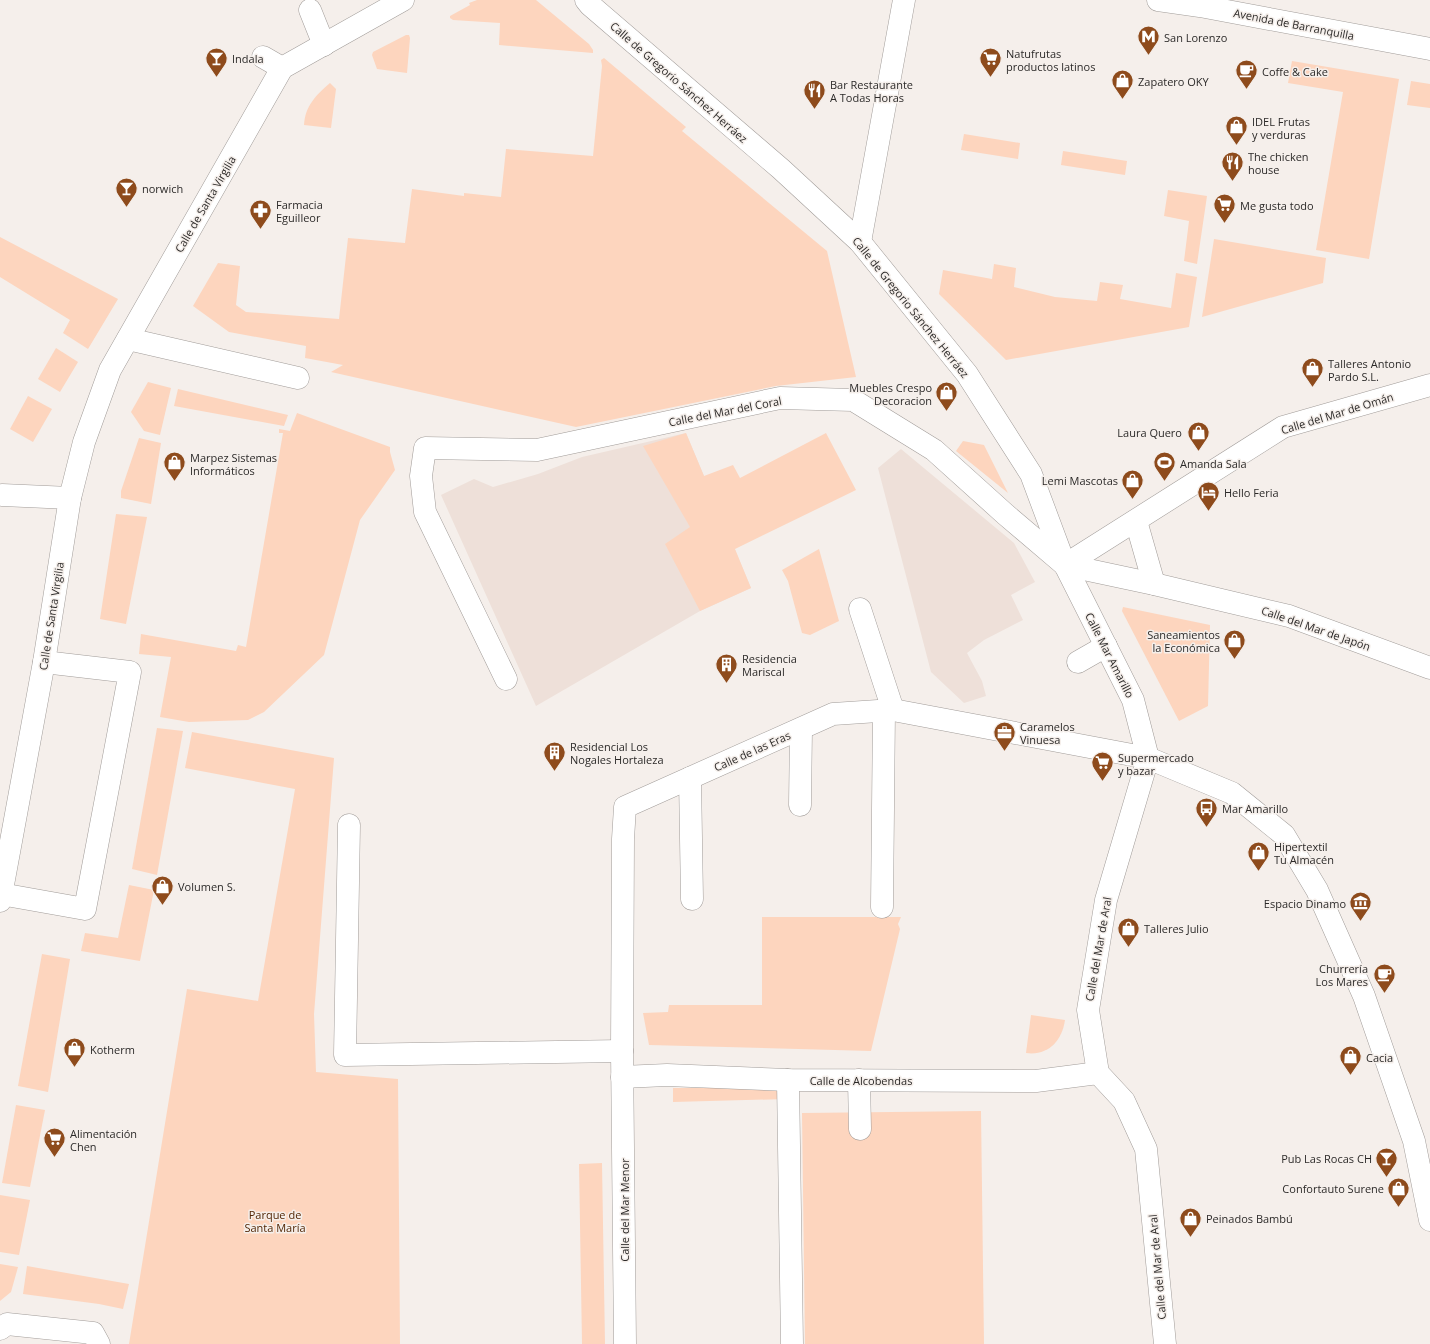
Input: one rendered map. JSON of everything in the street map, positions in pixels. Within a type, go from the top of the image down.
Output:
[{"type":"street","points":[[262,57],[282,68],[403,0]]},
{"type":"street","name":"Calle de Gregorio Sánchez Herráez","points":[[586,0],[781,170],[860,242],[967,374],[1031,474],[1035,539]]},
{"type":"street","points":[[860,242],[904,0]]},
{"type":"street","name":"Avenida de Barranquilla","points":[[1158,0],[1200,6],[1430,49]]},
{"type":"street","points":[[310,10],[324,45]]},
{"type":"street","name":"Calle de Santa Virgilia","points":[[1,897],[9,797],[44,662],[70,498],[86,434],[110,370],[282,68]]},
{"type":"street","points":[[128,340],[298,378]]},
{"type":"street","name":"Calle del Mar de Omán","points":[[1065,565],[1283,427],[1430,386]]},
{"type":"street","name":"Calle del Mar del Coral","points":[[506,679],[425,512],[421,476],[425,448],[537,450],[780,398],[853,400],[934,450],[1005,514],[1065,565]]},
{"type":"street","points":[[2,495],[70,498]]},
{"type":"street","points":[[1136,521],[1154,584]]},
{"type":"street","name":"Calle del Mar de Japón","points":[[1065,565],[1154,584],[1289,616],[1430,668]]},
{"type":"street","name":"Calle Mar Amarillo","points":[[1065,565],[1133,700],[1148,758]]},
{"type":"street","points":[[860,609],[888,711],[882,907]]},
{"type":"street","points":[[1078,662],[1106,646]]},
{"type":"street","points":[[1,897],[86,909],[130,672],[44,662]]},
{"type":"street","name":"Calle de las Eras","points":[[622,1077],[623,847],[625,807],[833,714],[888,711],[1148,758]]},
{"type":"street","points":[[800,804],[801,729]]},
{"type":"street","points":[[1148,758],[1232,793],[1284,835],[1317,890],[1364,996],[1414,1141],[1430,1217]]},
{"type":"street","name":"Calle del Mar de Aral","points":[[1148,758],[1106,900],[1088,1010],[1098,1073],[1124,1101],[1146,1149],[1164,1344]]},
{"type":"street","points":[[690,778],[692,899]]},
{"type":"street","points":[[349,825],[345,1055],[622,1051]]},
{"type":"street","name":"Calle de Alcobendas","points":[[622,1077],[667,1075],[788,1080],[1036,1082],[1098,1073]]},
{"type":"street","name":"Calle del Mar Menor","points":[[622,1077],[625,1344]]},
{"type":"street","points":[[788,1080],[792,1344]]},
{"type":"street","points":[[859,1080],[860,1129]]},
{"type":"street","points":[[0,1329],[8,1324],[92,1333],[99,1344]]},
{"type":"shaded area","points":[[686,433],[751,588],[700,611],[536,706],[441,495],[474,479],[493,487],[538,474],[582,457]]},
{"type":"shaded area","points":[[901,449],[1014,543],[1035,582],[1011,595],[1023,620],[984,640],[967,653],[982,681],[986,696],[964,703],[931,672],[878,468]]},
{"type":"green space","points":[[477,0],[536,0],[589,44],[593,50],[593,53],[499,45],[500,23],[453,20],[450,18],[450,16],[470,5],[469,3]]},
{"type":"green space","points":[[406,35],[409,35],[410,38],[407,73],[377,69],[372,55],[373,52]]},
{"type":"green space","points":[[604,58],[686,127],[682,131],[827,251],[856,377],[776,386],[576,427],[331,372],[343,365],[305,358],[306,346],[229,332],[193,306],[218,263],[240,266],[236,305],[246,312],[339,319],[348,238],[405,243],[412,189],[464,196],[464,193],[501,197],[506,149],[593,156],[602,66],[601,60]]},
{"type":"green space","points":[[1292,61],[1399,79],[1369,259],[1316,250],[1343,92],[1288,83]]},
{"type":"green space","points":[[1411,81],[1430,84],[1430,108],[1407,105]]},
{"type":"green space","points":[[330,83],[336,89],[331,128],[304,125],[307,112],[312,101]]},
{"type":"green space","points":[[964,134],[1020,143],[1018,159],[961,150]]},
{"type":"green space","points":[[1063,151],[1127,161],[1125,175],[1061,165]]},
{"type":"green space","points":[[1168,190],[1207,196],[1197,264],[1184,261],[1189,221],[1164,216]]},
{"type":"green space","points":[[0,237],[118,299],[88,349],[63,333],[70,320],[0,277]]},
{"type":"green space","points":[[1214,239],[1326,258],[1323,283],[1202,317]]},
{"type":"green space","points":[[994,264],[1016,268],[1014,287],[1055,297],[1097,301],[1100,282],[1123,285],[1120,299],[1171,308],[1176,273],[1197,277],[1189,327],[1006,360],[939,294],[943,270],[992,279]]},
{"type":"green space","points":[[56,348],[78,362],[60,392],[38,379]]},
{"type":"green space","points":[[148,382],[171,388],[160,435],[144,431],[131,412]]},
{"type":"green space","points":[[178,389],[288,415],[284,426],[174,406]]},
{"type":"green space","points":[[28,396],[52,409],[33,442],[10,429]]},
{"type":"green space","points":[[297,413],[390,447],[395,470],[360,520],[324,655],[264,712],[248,720],[189,722],[160,717],[171,657],[139,654],[141,634],[236,651],[238,645],[246,647],[283,433],[279,433],[279,429],[290,431]]},
{"type":"green space","points":[[686,433],[704,476],[733,465],[740,478],[826,433],[856,490],[735,549],[751,588],[700,611],[665,544],[690,527],[643,446]]},
{"type":"green space","points":[[139,438],[161,443],[151,504],[121,498],[121,491]]},
{"type":"green space","points":[[963,441],[984,445],[1008,493],[956,451]]},
{"type":"green space","points":[[116,514],[147,517],[126,624],[100,619]]},
{"type":"green space","points":[[819,549],[839,621],[810,635],[802,633],[788,581],[782,570]]},
{"type":"green space","points":[[1123,607],[1210,625],[1208,706],[1179,721],[1122,611]]},
{"type":"green space","points":[[157,728],[183,731],[157,875],[132,869]]},
{"type":"green space","name":"Parque de Santa María","points":[[192,732],[334,758],[314,1014],[316,1072],[398,1079],[400,1344],[129,1344],[187,989],[258,1001],[295,789],[185,768]]},
{"type":"green space","points":[[129,885],[154,890],[140,961],[81,951],[85,933],[118,938]]},
{"type":"green space","points":[[762,917],[901,917],[898,924],[900,929],[871,1051],[649,1045],[643,1013],[668,1012],[669,1005],[762,1005]]},
{"type":"green space","points":[[42,954],[70,959],[48,1092],[18,1086]]},
{"type":"green space","points":[[1031,1015],[1065,1020],[1061,1034],[1053,1046],[1041,1052],[1026,1053]]},
{"type":"green space","points":[[673,1088],[786,1088],[786,1099],[673,1102]]},
{"type":"green space","points":[[16,1105],[45,1110],[30,1187],[2,1183]]},
{"type":"green space","points":[[981,1111],[984,1344],[805,1344],[802,1113]]},
{"type":"green space","points":[[602,1163],[605,1344],[582,1344],[579,1164]]},
{"type":"green space","points":[[0,1195],[30,1200],[19,1255],[0,1252]]},
{"type":"green space","points":[[0,1264],[18,1267],[11,1292],[0,1301]]},
{"type":"green space","points":[[27,1266],[129,1284],[123,1309],[99,1304],[23,1294]]},
{"type":"place","name":"San Lorenzo","points":[[1148,56]]},
{"type":"place","name":"Indala","points":[[216,78]]},
{"type":"place","name":"Natufrutas productos latinos","points":[[991,78]]},
{"type":"place","name":"Coffe & Cake","points":[[1246,90]]},
{"type":"place","name":"Zapatero OKY","points":[[1123,100]]},
{"type":"place","name":"Bar Restaurante A Todas Horas","points":[[815,110]]},
{"type":"place","name":"IDEL Frutas y verduras","points":[[1237,146]]},
{"type":"place","name":"The chicken house","points":[[1233,182]]},
{"type":"place","name":"norwich","points":[[127,208]]},
{"type":"place","name":"Me gusta todo","points":[[1225,224]]},
{"type":"place","name":"Farmacia Eguilleor","points":[[261,230]]},
{"type":"place","name":"Talleres Antonio Pardo S.L.","points":[[1313,388]]},
{"type":"place","name":"Muebles Crespo Decoracion","points":[[947,412]]},
{"type":"place","name":"Laura Quero","points":[[1198,452]]},
{"type":"place","name":"Marpez Sistemas Informáticos","points":[[174,482]]},
{"type":"place","name":"Amanda Sala","points":[[1164,482]]},
{"type":"place","name":"Lemi Mascotas","points":[[1133,500]]},
{"type":"place","name":"Hello Feria","points":[[1208,512]]},
{"type":"place","name":"Saneamientos la Económica","points":[[1235,660]]},
{"type":"place","name":"Residencia Mariscal","points":[[726,684]]},
{"type":"place","name":"Caramelos Vinuesa","points":[[1005,752]]},
{"type":"place","name":"Residencial Los Nogales Hortaleza","points":[[555,772]]},
{"type":"place","name":"Supermercado y bazar","points":[[1102,782]]},
{"type":"place","name":"Mar Amarillo","points":[[1207,828]]},
{"type":"place","name":"Hipertextil Tu Almacén","points":[[1258,872]]},
{"type":"place","name":"Volumen S.","points":[[163,906]]},
{"type":"place","name":"Espacio Dinamo","points":[[1361,922]]},
{"type":"place","name":"Talleres Julio","points":[[1129,948]]},
{"type":"place","name":"Churrería Los Mares","points":[[1384,994]]},
{"type":"place","name":"Kotherm","points":[[74,1068]]},
{"type":"place","name":"Cacia","points":[[1351,1076]]},
{"type":"place","name":"Alimentación Chen","points":[[55,1158]]},
{"type":"place","name":"Pub Las Rocas CH","points":[[1387,1178]]},
{"type":"place","name":"Confortauto Surene","points":[[1399,1208]]},
{"type":"place","name":"Peinados Bambú","points":[[1191,1238]]}]
